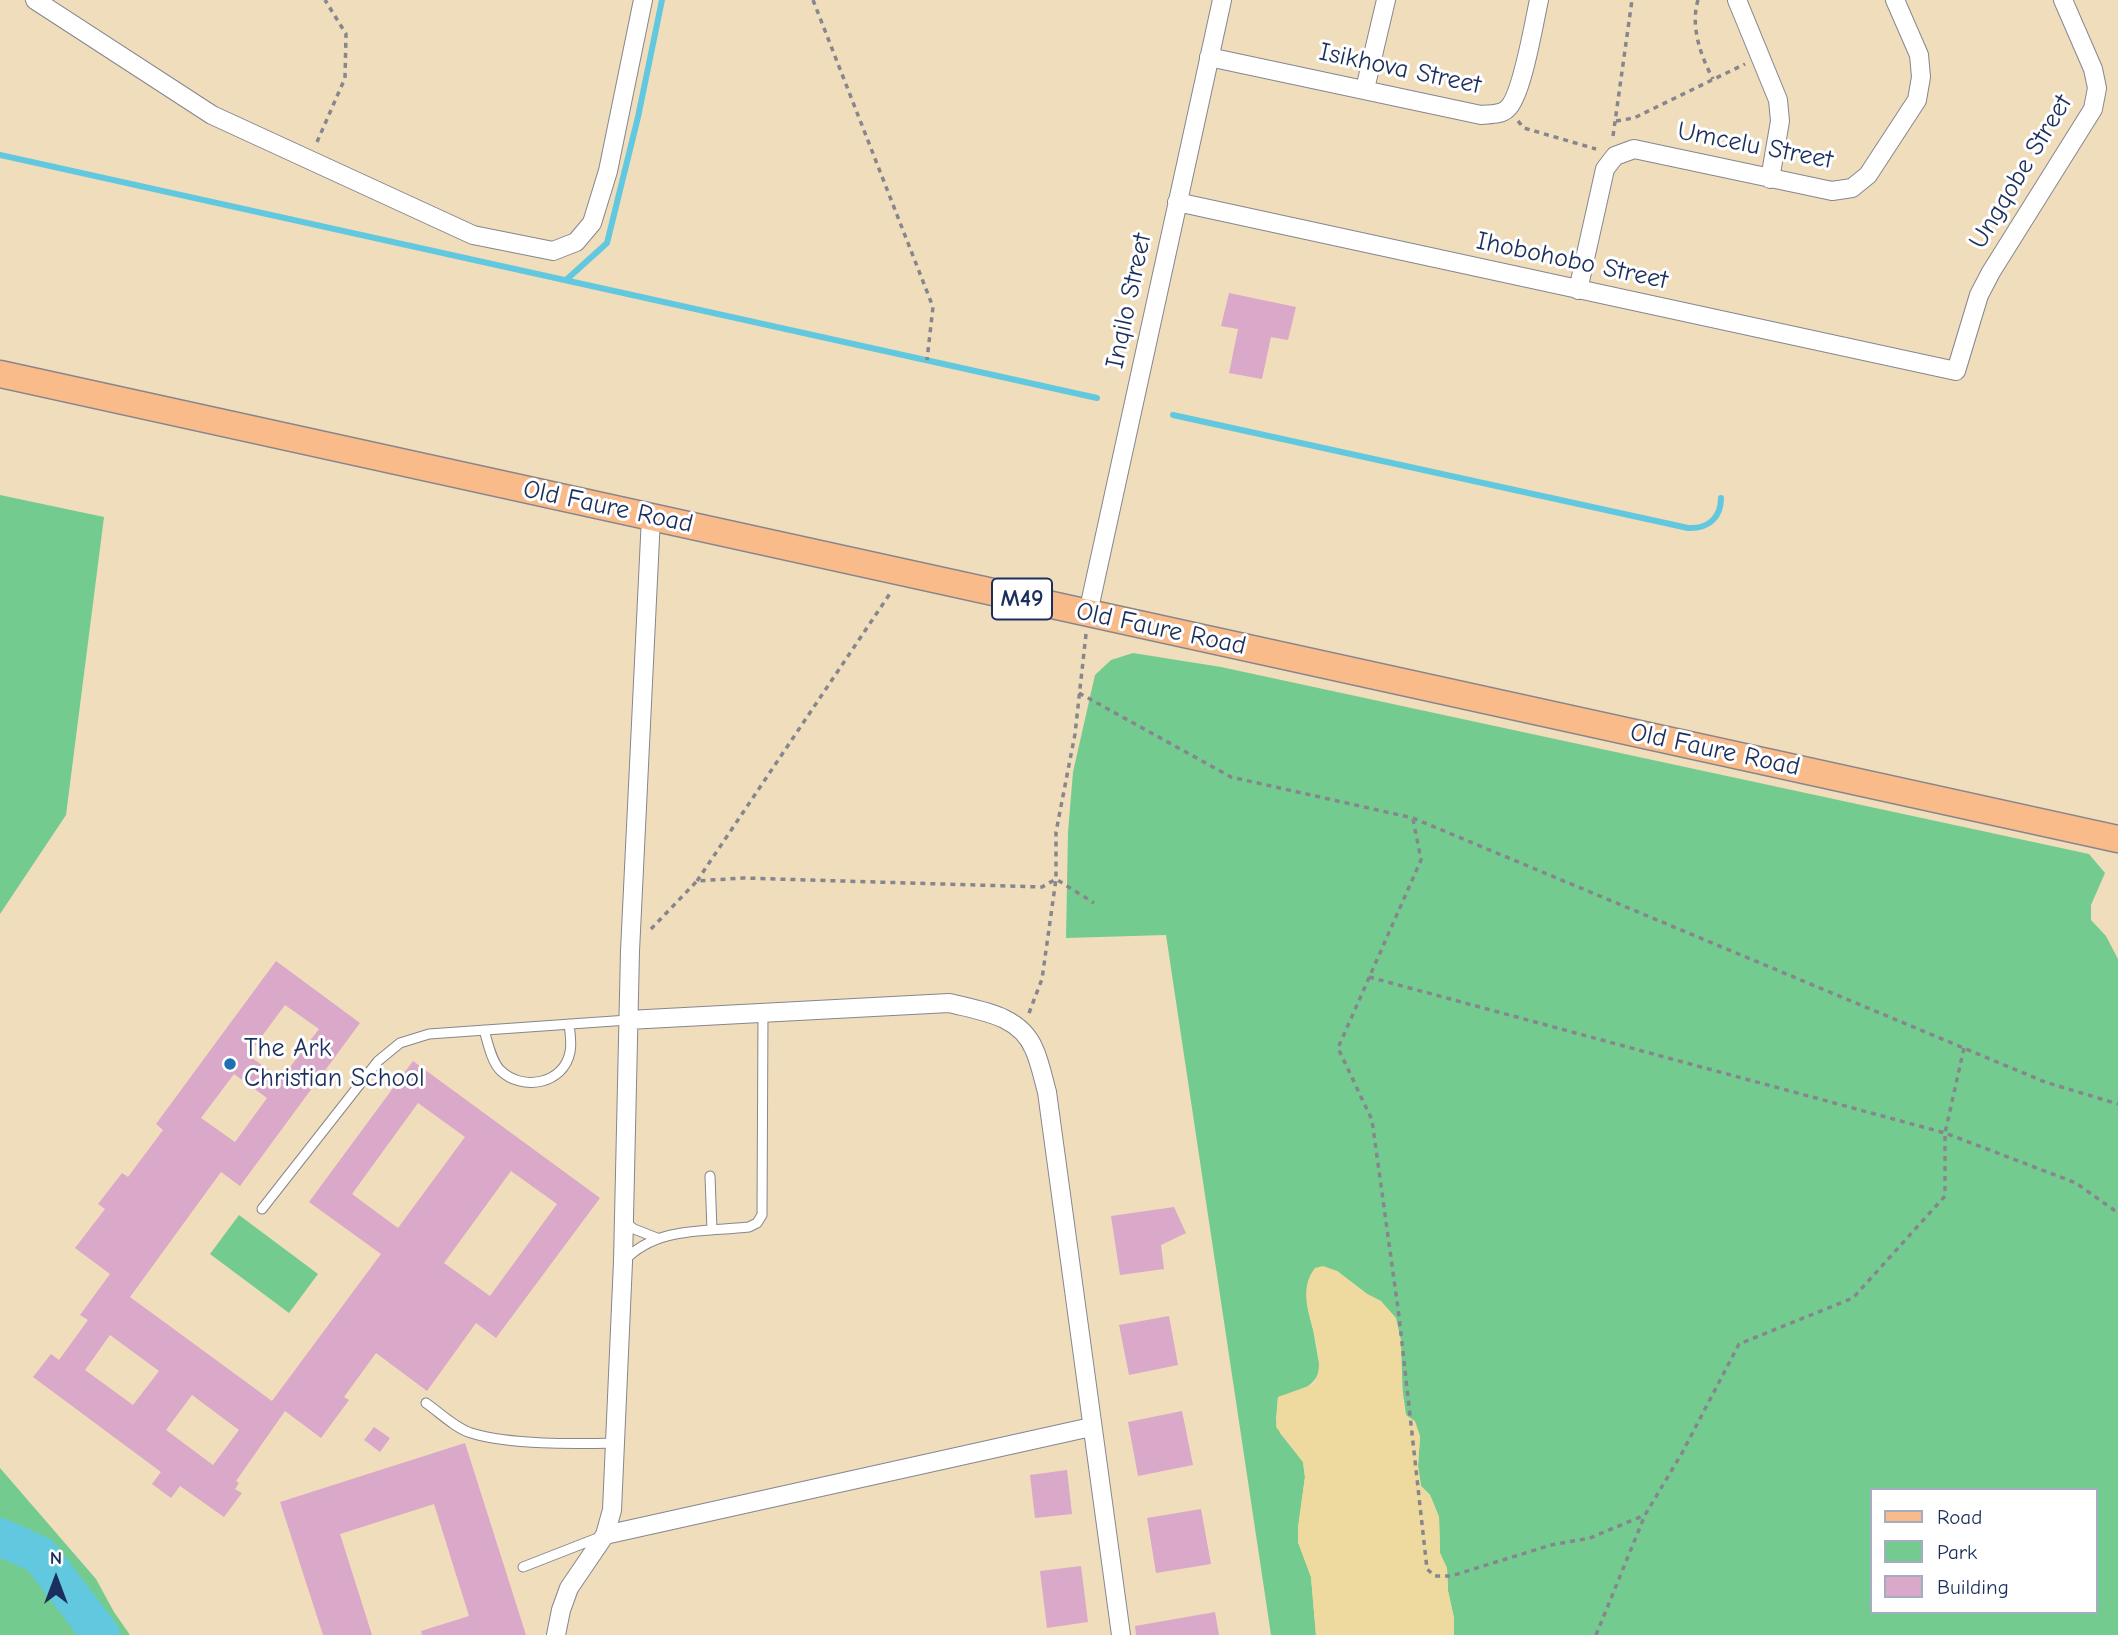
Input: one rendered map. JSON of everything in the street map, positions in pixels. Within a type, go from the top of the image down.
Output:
[{"type":"main road","name":"Old Faure Road","points":[[0,374],[2118,839]]},
{"type":"street","points":[[35,0],[212,115],[473,235],[553,251],[576,242],[592,223],[608,171],[643,0]]},
{"type":"street","name":"Inqilo Street","points":[[1088,613],[1222,0]]},
{"type":"street","points":[[1366,89],[1386,0]]},
{"type":"street","name":"Isikhova Street","points":[[1209,57],[1481,115],[1507,110],[1517,95],[1539,0]]},
{"type":"street","points":[[1737,0],[1778,100],[1780,121],[1770,179]]},
{"type":"street","name":"Umcelu Street","points":[[1613,153],[1634,149],[1832,191],[1852,188],[1868,175],[1917,100],[1921,77],[1919,55],[1895,0]]},
{"type":"street","name":"Ungqobe Street","points":[[1956,371],[1979,295],[1991,272],[2093,109],[2097,88],[2093,69],[2063,0]]},
{"type":"street","points":[[1578,290],[1605,169],[1613,153]]},
{"type":"street","name":"Ihobohobo Street","points":[[1177,202],[1956,371]]},
{"type":"street","points":[[556,1635],[569,1588],[604,1535],[612,1510],[630,951],[652,517]]},
{"type":"street","points":[[628,1020],[949,1003],[999,1016],[1022,1029],[1034,1048],[1047,1092],[1121,1635]]},
{"type":"street","points":[[604,1535],[1091,1427]]},
{"type":"lane","points":[[622,1262],[631,1253],[657,1238],[677,1233],[749,1227],[757,1223],[762,1215],[763,1013]]},
{"type":"lane","points":[[262,1209],[377,1061],[388,1051],[414,1037],[628,1020]]},
{"type":"lane","points":[[484,1030],[494,1063],[517,1081],[535,1083],[551,1077],[564,1066],[571,1050],[569,1024]]},
{"type":"lane","points":[[710,1176],[712,1230]]},
{"type":"lane","points":[[623,1221],[634,1229],[657,1238]]},
{"type":"lane","points":[[426,1403],[468,1432],[481,1435],[577,1444],[616,1443]]},
{"type":"lane","points":[[523,1567],[604,1535]]},
{"type":"path","points":[[309,159],[345,78],[346,34],[325,0]]},
{"type":"path","points":[[813,0],[836,65],[933,307],[927,360]]},
{"type":"path","points":[[1507,110],[1524,128],[1613,153],[1632,0]]},
{"type":"path","points":[[1698,0],[1695,10],[1698,36],[1704,62],[1713,79]]},
{"type":"path","points":[[1616,121],[1634,118],[1761,56]]},
{"type":"path","points":[[630,951],[697,881],[904,573]]},
{"type":"path","points":[[1022,1029],[1042,979],[1056,879],[1056,832],[1075,734],[1088,613]]},
{"type":"path","points":[[1079,693],[1231,777],[1413,818],[2045,1082],[2118,1104]]},
{"type":"path","points":[[1413,818],[1421,860],[1338,1048],[1372,1120],[1399,1316],[1427,1569],[1434,1576],[1451,1576],[1551,1545],[1590,1538],[1645,1515]]},
{"type":"path","points":[[697,881],[743,878],[1042,887],[1056,879]]},
{"type":"path","points":[[1056,879],[1094,904]]},
{"type":"path","points":[[1369,977],[1945,1133],[2076,1183],[2118,1213]]},
{"type":"path","points":[[1596,1635],[1645,1515],[1682,1453],[1739,1344],[1853,1298],[1945,1196],[1945,1133],[1964,1048]]},
{"type":"green space","points":[[0,495],[104,517],[66,815],[0,914]]},
{"type":"green space","points":[[1133,653],[1221,667],[2089,854],[2105,873],[2091,905],[2091,920],[2106,936],[2118,959],[2118,1635],[1454,1635],[1447,1569],[1440,1553],[1439,1517],[1430,1495],[1421,1486],[1418,1466],[1420,1436],[1406,1415],[1401,1380],[1381,1301],[1367,1294],[1337,1271],[1307,1295],[1320,1369],[1314,1381],[1304,1389],[1278,1397],[1276,1419],[1280,1433],[1303,1462],[1305,1477],[1298,1542],[1311,1577],[1316,1635],[1271,1635],[1166,935],[1066,938],[1068,832],[1073,772],[1095,675],[1111,660]]},
{"type":"green space","points":[[239,1215],[318,1274],[289,1313],[210,1254]]},
{"type":"green space","points":[[0,1468],[96,1579],[130,1635],[0,1635]]},
{"type":"sand","points":[[1323,1266],[1337,1271],[1367,1294],[1381,1301],[1396,1318],[1401,1340],[1403,1404],[1406,1415],[1415,1421],[1420,1436],[1418,1466],[1421,1486],[1430,1495],[1439,1517],[1440,1553],[1447,1568],[1454,1635],[1316,1635],[1311,1577],[1298,1542],[1305,1477],[1303,1462],[1276,1427],[1278,1397],[1314,1384],[1319,1370],[1319,1355],[1306,1295],[1308,1281],[1315,1268]]},
{"type":"building","points":[[1229,293],[1296,307],[1288,340],[1271,337],[1262,379],[1229,373],[1238,329],[1221,326]]},
{"type":"building","points":[[276,961],[360,1023],[240,1186],[221,1172],[130,1297],[272,1401],[381,1254],[309,1202],[413,1061],[600,1198],[496,1338],[476,1323],[427,1391],[376,1353],[344,1397],[349,1400],[321,1438],[285,1411],[236,1481],[239,1483],[235,1489],[242,1493],[224,1517],[180,1486],[171,1498],[152,1484],[161,1472],[33,1377],[51,1354],[59,1360],[88,1320],[80,1315],[110,1274],[75,1248],[105,1209],[98,1204],[122,1173],[128,1177],[163,1130],[156,1124]],"holes":[[[285,1005],[319,1029],[281,1079],[248,1055]],[[234,1074],[267,1098],[235,1142],[201,1118]],[[418,1103],[465,1137],[398,1228],[352,1194]],[[511,1171],[557,1204],[490,1296],[444,1263]],[[110,1335],[159,1371],[133,1405],[85,1370]],[[192,1395],[239,1430],[213,1465],[166,1430]]]},
{"type":"building","points":[[1174,1207],[1186,1233],[1161,1245],[1164,1269],[1120,1275],[1111,1216]]},
{"type":"building","points":[[1169,1316],[1178,1365],[1129,1375],[1119,1325]]},
{"type":"building","points":[[1182,1411],[1193,1465],[1138,1476],[1128,1422]]},
{"type":"building","points":[[374,1427],[390,1438],[380,1452],[364,1440]]},
{"type":"building","points":[[465,1443],[526,1635],[422,1635],[421,1631],[469,1616],[434,1504],[340,1534],[372,1635],[323,1635],[280,1502]]},
{"type":"building","points":[[1067,1470],[1072,1514],[1035,1518],[1030,1475]]},
{"type":"building","points":[[1201,1509],[1211,1564],[1156,1573],[1147,1518]]},
{"type":"building","points":[[1081,1566],[1088,1622],[1047,1628],[1040,1571]]},
{"type":"building","points":[[1215,1612],[1219,1635],[1136,1635],[1135,1626]]},
{"type":"waterway","points":[[566,280],[607,243],[638,117],[662,0]]},
{"type":"waterway","points":[[0,155],[1097,398]]},
{"type":"waterway","points":[[1173,415],[1688,528],[1702,527],[1712,521],[1719,511],[1721,498]]},
{"type":"waterway","points":[[0,1537],[40,1555],[101,1635]]},
{"type":"place","name":"The Ark Christian School","points":[[230,1064]]}]
